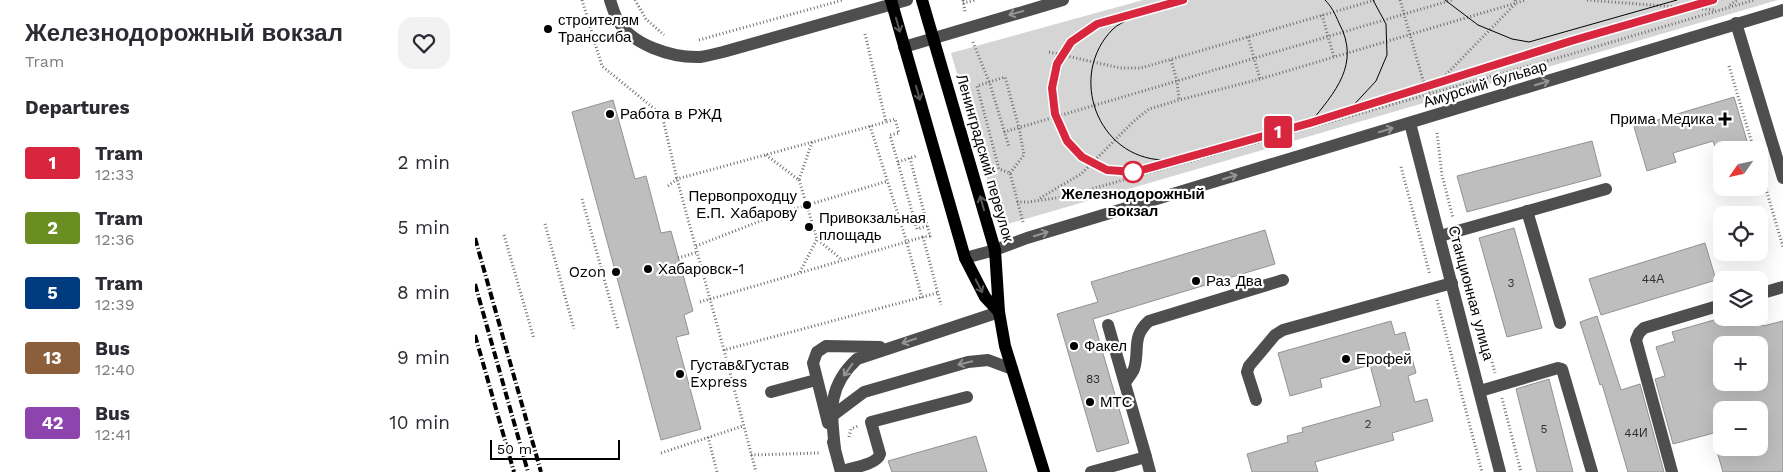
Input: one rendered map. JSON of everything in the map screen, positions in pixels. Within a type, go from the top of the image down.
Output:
[{"type":"main road","name":"Ленинградский переулок","points":[[922,0],[995,250],[999,312],[1005,346],[1044,472]]},
{"type":"main road","points":[[892,2],[965,258],[985,297],[999,312]]},
{"type":"street","points":[[611,0],[617,20],[641,42],[659,51],[700,57],[723,52],[892,2],[907,0]]},
{"type":"street","points":[[904,47],[969,26],[1063,0]]},
{"type":"street","name":"Амурский бульвар","points":[[965,258],[1783,10]]},
{"type":"street","points":[[1737,23],[1783,178]]},
{"type":"street","name":"Станционная улица","points":[[1410,123],[1501,472]]},
{"type":"street","points":[[1440,236],[1606,189]]},
{"type":"street","points":[[1527,211],[1560,323]]},
{"type":"street","points":[[1125,383],[1133,370],[1137,337],[1141,328],[1149,321],[1283,280]]},
{"type":"street","points":[[1256,400],[1247,372],[1249,366],[1275,335],[1283,330],[1452,283]]},
{"type":"street","points":[[1768,291],[1783,287]]},
{"type":"street","points":[[1673,472],[1636,340],[1644,328],[1713,307]]},
{"type":"street","points":[[835,449],[832,416],[834,394],[848,368],[857,359],[999,312]]},
{"type":"street","points":[[1108,325],[1150,472]]},
{"type":"street","points":[[890,348],[826,346],[817,352],[813,363],[816,380],[841,472],[874,462],[879,457],[880,454],[871,422],[967,397]]},
{"type":"street","points":[[832,416],[864,392],[968,362],[988,360],[1012,369]]},
{"type":"street","points":[[1480,391],[1558,368],[1562,369],[1592,472]]},
{"type":"street","points":[[771,392],[816,380]]},
{"type":"street","points":[[1091,472],[1146,456]]},
{"type":"path","points":[[582,0],[603,66],[662,115],[677,179],[711,299],[756,472]]},
{"type":"path","points":[[635,0],[646,19],[665,36]]},
{"type":"path","points":[[693,42],[843,0]]},
{"type":"path","points":[[965,12],[963,2],[976,0]]},
{"type":"path","points":[[1049,52],[1120,68],[1141,68],[1375,0]]},
{"type":"path","points":[[1400,0],[1429,102]]},
{"type":"path","points":[[1004,132],[1452,0]]},
{"type":"path","points":[[1039,199],[1081,174],[1133,121],[1149,109],[1260,79],[1526,0]]},
{"type":"path","points":[[1587,0],[1719,10]]},
{"type":"path","points":[[1728,7],[1737,0]]},
{"type":"path","points":[[1017,202],[1063,197],[1568,55],[1754,0]]},
{"type":"path","points":[[1427,94],[1516,2]]},
{"type":"path","points":[[1322,16],[1334,57]]},
{"type":"path","points":[[865,34],[886,122]]},
{"type":"path","points":[[1248,37],[1260,79]]},
{"type":"path","points":[[973,42],[989,82],[1009,147]]},
{"type":"path","points":[[1171,60],[1177,81],[1179,100]]},
{"type":"path","points":[[1729,66],[1751,141]]},
{"type":"path","points":[[1005,77],[1019,128],[1024,155],[1010,173],[999,169],[977,86],[1005,77]]},
{"type":"path","points":[[668,186],[677,179],[895,119],[899,133],[890,135],[917,229],[927,226]]},
{"type":"path","points":[[870,126],[907,243],[922,298]]},
{"type":"path","points":[[799,180],[812,142]]},
{"type":"path","points":[[766,155],[799,180],[817,239],[841,260]]},
{"type":"path","points":[[897,162],[916,156]]},
{"type":"path","points":[[700,302],[930,236],[910,158]]},
{"type":"path","points":[[1401,167],[1482,472]]},
{"type":"path","points":[[1010,173],[1023,222]]},
{"type":"path","points":[[696,246],[781,213],[887,181]]},
{"type":"path","points":[[1768,195],[1783,247]]},
{"type":"path","points":[[582,199],[618,329]]},
{"type":"path","points":[[545,224],[574,329]]},
{"type":"path","points":[[505,235],[534,339]]},
{"type":"path","points":[[923,237],[941,305]]},
{"type":"path","points":[[800,272],[817,239]]},
{"type":"path","points":[[678,258],[697,252]]},
{"type":"path","points":[[724,350],[937,294]]},
{"type":"path","points":[[1487,345],[1521,472]]},
{"type":"path","points":[[661,453],[743,426]]},
{"type":"path","points":[[708,437],[717,472]]},
{"type":"path","points":[[751,455],[819,453]]},
{"type":"shaded area","points":[[1143,0],[1778,0],[1001,226],[951,53]]},
{"type":"building","points":[[1734,97],[1747,141],[1713,141],[1673,153],[1676,162],[1647,171],[1634,127]]},
{"type":"building","name":"Хабаровск-1","points":[[613,100],[635,179],[646,176],[661,233],[671,231],[693,311],[684,315],[689,334],[676,337],[701,429],[661,440],[572,112]]},
{"type":"building","points":[[1592,141],[1601,176],[1467,212],[1457,176]]},
{"type":"building","points":[[1514,228],[1542,328],[1507,337],[1479,238]]},
{"type":"building","points":[[1265,230],[1275,264],[1093,319],[1129,443],[1097,452],[1057,314],[1098,302],[1091,282]]},
{"type":"building","points":[[1705,243],[1713,271],[1713,281],[1601,315],[1589,279]]},
{"type":"building","points":[[1597,316],[1621,390],[1640,384],[1664,472],[1628,472],[1602,384],[1600,385],[1580,322]]},
{"type":"building","points":[[1713,320],[1713,326],[1768,326],[1783,321],[1783,472],[1723,472],[1718,456],[1768,456],[1768,401],[1713,401],[1713,433],[1673,444],[1655,379],[1665,376],[1656,347],[1675,341],[1672,332]]},
{"type":"building","points":[[1391,321],[1395,335],[1405,332],[1416,373],[1408,376],[1415,402],[1427,399],[1433,421],[1392,433],[1394,440],[1315,462],[1318,472],[1252,472],[1247,454],[1288,442],[1287,436],[1303,432],[1302,428],[1381,406],[1370,365],[1320,379],[1322,387],[1290,396],[1278,353]]},
{"type":"building","points":[[1549,379],[1573,472],[1537,472],[1516,389]]},
{"type":"building","points":[[976,436],[987,472],[892,472],[888,461]]},
{"type":"tram line","points":[[1183,0],[1097,24],[1071,42],[1057,64],[1052,88],[1054,114],[1067,141],[1082,157],[1107,170],[1135,172],[1310,123],[1571,41],[1713,0]]},
{"type":"tram line","name":"1","points":[[1183,0],[1097,24],[1071,42],[1057,64],[1052,88],[1055,114],[1067,141],[1082,157],[1107,170],[1135,172],[1310,123],[1571,41],[1713,0]]},
{"type":"tram line","points":[[1310,123],[1336,89],[1346,64],[1345,38],[1335,14],[1325,0]]},
{"type":"tram line","points":[[1349,110],[1376,81],[1387,55],[1386,24],[1373,0]]},
{"type":"tram line","points":[[1445,0],[1478,25],[1512,39],[1529,42],[1677,0]]},
{"type":"tram line","points":[[1129,19],[1113,29],[1099,48],[1092,69],[1091,90],[1096,111],[1106,130],[1121,145],[1140,156],[1163,160]]},
{"type":"railway","points":[[475,238],[541,472]]},
{"type":"railway","points":[[475,284],[528,472]]},
{"type":"railway","points":[[475,335],[514,472]]},
{"type":"place","name":"строителям Транссиба","points":[[548,29]]},
{"type":"place","name":"Работа в РЖД","points":[[610,114]]},
{"type":"place","name":"Прима Медика","points":[[1725,119]]},
{"type":"place","name":"Железнодорожный вокзал","points":[[1133,172]]},
{"type":"place","name":"Первопроходцу Е.П. Хабарову","points":[[807,205]]},
{"type":"place","name":"Привокзальная площадь","points":[[809,227]]},
{"type":"place","name":"Хабаровск-1","points":[[648,269]]},
{"type":"place","name":"Ozon","points":[[616,272]]},
{"type":"place","name":"Раз Два","points":[[1196,281]]},
{"type":"place","name":"Факел","points":[[1074,346]]},
{"type":"place","name":"Ерофей","points":[[1346,359]]},
{"type":"place","name":"Густав&Густав Express","points":[[680,374]]},
{"type":"place","name":"МТС","points":[[1090,402]]}]
